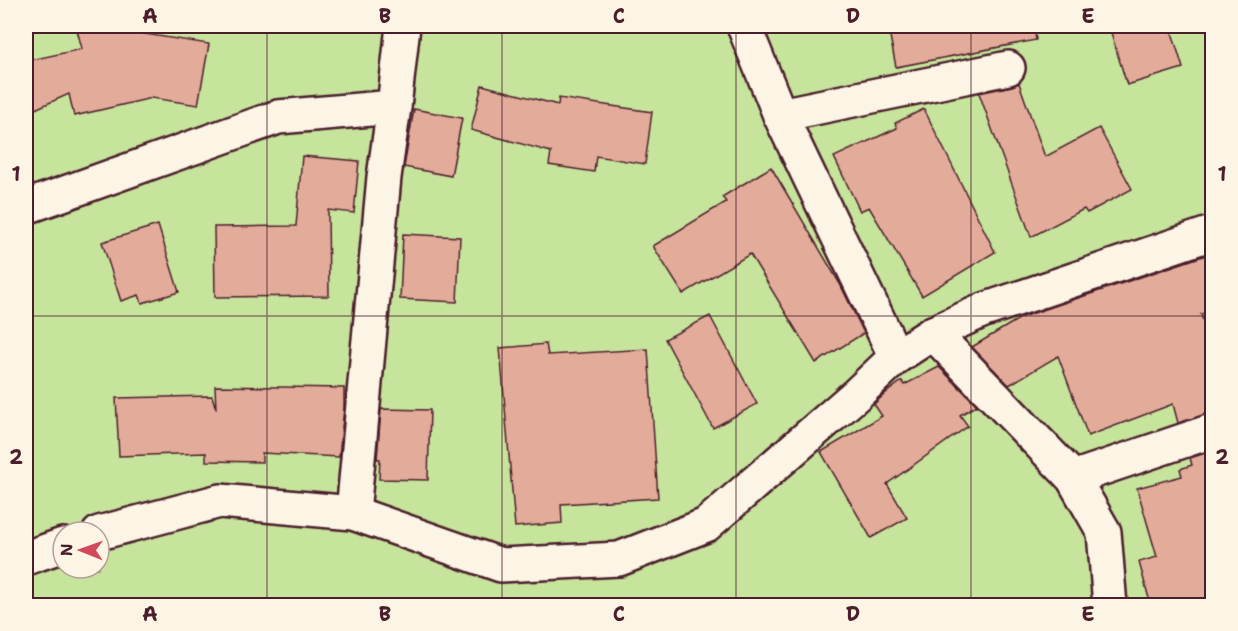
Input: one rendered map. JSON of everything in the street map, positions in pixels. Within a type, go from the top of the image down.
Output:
[{"type":"street","points":[[353,513],[384,177],[403,26]]},
{"type":"street","points":[[744,26],[780,115],[896,357]]},
{"type":"street","points":[[780,115],[1008,68]]},
{"type":"street","points":[[26,207],[278,117],[394,107]]},
{"type":"street","points":[[111,529],[220,501],[353,513],[501,565],[619,559],[706,525],[857,394],[896,357],[933,333],[984,310],[1212,233]]},
{"type":"street","points":[[933,333],[1073,478],[1104,532],[1110,606]]},
{"type":"street","points":[[1073,478],[1212,430]]},
{"type":"street","points":[[26,558],[51,549]]},
{"type":"green space","points":[[26,26],[1212,26],[1212,605],[26,605]]},
{"type":"building","points":[[76,26],[94,26],[209,44],[198,105],[152,98],[74,116],[69,94],[26,113],[26,61],[82,49]]},
{"type":"building","points":[[888,26],[1034,26],[1036,40],[896,67]]},
{"type":"building","points":[[1109,26],[1170,26],[1183,68],[1127,85]]},
{"type":"building","points":[[1019,83],[1045,157],[1099,128],[1132,189],[1087,213],[1084,209],[1031,237],[979,93]]},
{"type":"building","points":[[482,85],[558,105],[559,98],[652,112],[645,164],[596,156],[594,172],[549,165],[551,152],[471,130]]},
{"type":"building","points":[[414,109],[462,118],[451,176],[404,167]]},
{"type":"building","points":[[924,109],[995,252],[922,296],[869,207],[860,211],[834,157],[897,128],[895,123]]},
{"type":"building","points":[[302,156],[359,161],[354,213],[328,210],[329,296],[215,297],[214,227],[296,226]]},
{"type":"building","points":[[771,167],[840,284],[864,333],[816,363],[750,254],[683,294],[653,246],[726,202],[722,197]]},
{"type":"building","points":[[158,225],[179,292],[142,303],[139,295],[121,301],[102,242]]},
{"type":"building","points":[[403,234],[460,237],[457,302],[400,299]]},
{"type":"building","points":[[1212,253],[1212,311],[1201,314],[1212,351],[1212,413],[1178,423],[1173,404],[1088,436],[1058,356],[1009,385],[972,347],[1022,317]]},
{"type":"building","points":[[710,316],[757,404],[713,428],[665,339]]},
{"type":"building","points":[[546,344],[548,355],[648,349],[658,498],[561,504],[562,523],[515,527],[500,348]]},
{"type":"building","points":[[939,367],[977,405],[960,415],[968,426],[887,484],[907,518],[871,538],[821,452],[882,416],[874,404],[902,381],[904,385]]},
{"type":"building","points":[[215,386],[344,388],[339,457],[262,453],[262,462],[206,461],[206,453],[119,456],[116,398],[212,396],[216,409]]},
{"type":"building","points":[[381,409],[430,410],[428,480],[379,479],[380,459],[377,459]]},
{"type":"building","points":[[1212,451],[1212,606],[1151,606],[1139,562],[1157,557],[1137,488],[1182,476],[1180,469],[1192,465],[1190,458]]}]
